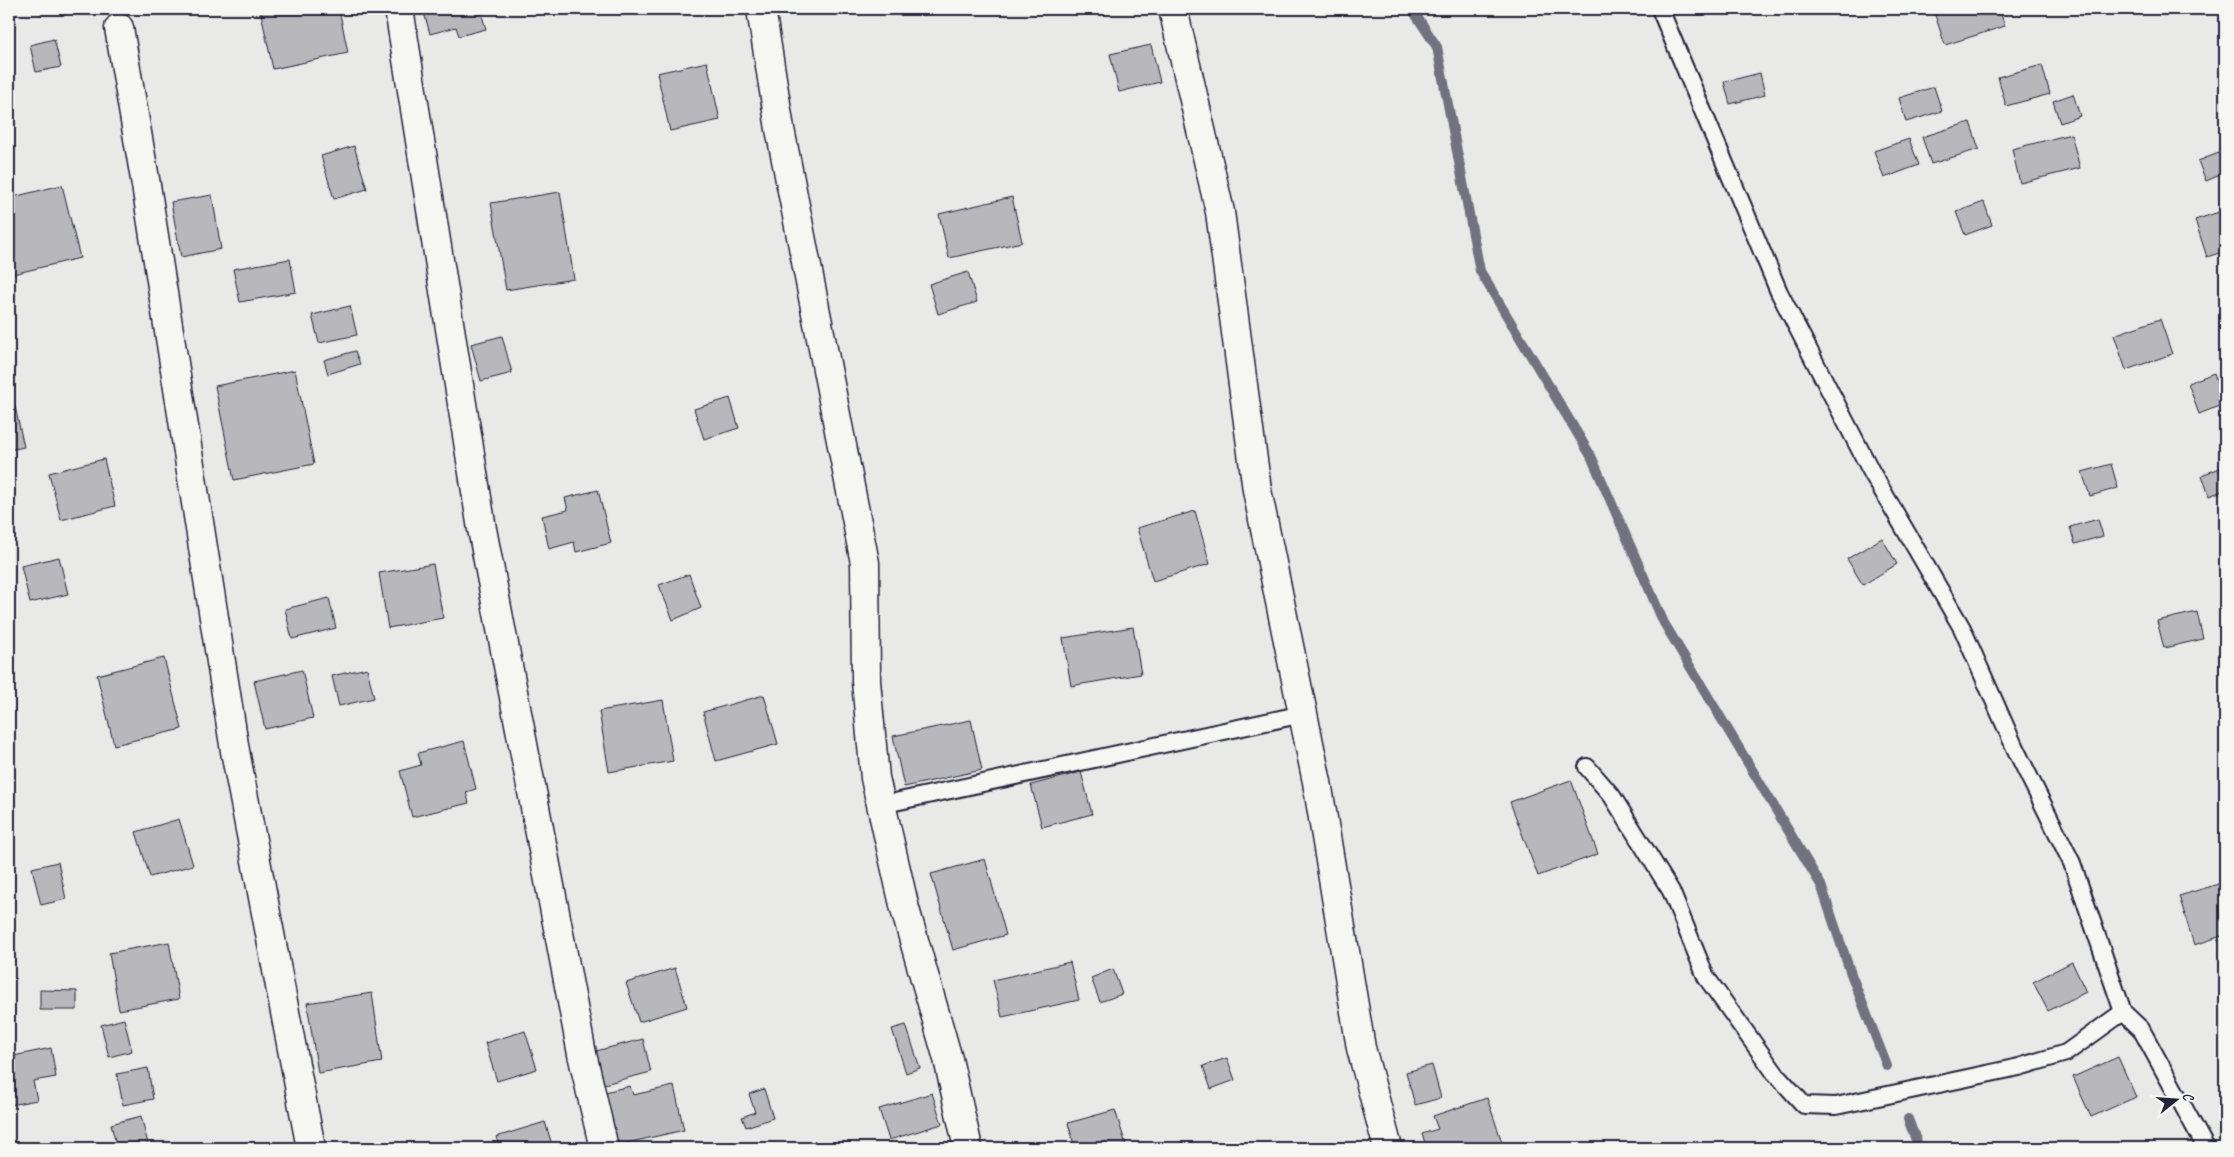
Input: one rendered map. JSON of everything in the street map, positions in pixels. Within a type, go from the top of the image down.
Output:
[{"type":"street","points":[[399,9],[482,529],[582,1054],[604,1148]]},
{"type":"street","points":[[761,9],[780,129],[865,563],[866,681],[875,778],[905,909],[948,1059],[968,1148]]},
{"type":"street","points":[[1173,9],[1220,212],[1257,490],[1317,782],[1361,1048],[1388,1148]]},
{"type":"street","points":[[119,28],[149,205],[234,751],[311,1148]]},
{"type":"lane","points":[[1660,9],[1779,292],[1871,471],[1962,628],[2015,748],[2072,863],[2123,1012],[2141,1029],[2206,1148]]},
{"type":"lane","points":[[881,805],[1303,714]]},
{"type":"lane","points":[[1587,767],[1612,796],[1671,891],[1706,977],[1775,1073],[1804,1105],[1836,1106],[2038,1061],[2066,1053],[2123,1012]]},
{"type":"building","points":[[260,9],[339,9],[348,53],[273,69]]},
{"type":"building","points":[[423,9],[480,9],[486,29],[459,36],[456,27],[430,34]]},
{"type":"building","points":[[1933,9],[1999,9],[2005,26],[1945,45]]},
{"type":"building","points":[[54,39],[61,67],[36,72],[30,45]]},
{"type":"building","points":[[1151,45],[1160,82],[1119,92],[1110,54]]},
{"type":"building","points":[[707,62],[720,120],[670,131],[657,73]]},
{"type":"building","points":[[2042,65],[2050,94],[2006,106],[1998,77]]},
{"type":"building","points":[[1760,73],[1765,95],[1730,104],[1724,82]]},
{"type":"building","points":[[1934,87],[1942,111],[1906,122],[1899,98]]},
{"type":"building","points":[[2073,94],[2080,116],[2060,123],[2053,101]]},
{"type":"building","points":[[1970,122],[1979,149],[1931,164],[1922,137]]},
{"type":"building","points":[[2071,134],[2080,168],[2020,183],[2012,149]]},
{"type":"building","points":[[1909,139],[1919,165],[1884,178],[1874,151]]},
{"type":"building","points":[[354,146],[367,189],[334,199],[321,156]]},
{"type":"building","points":[[2224,151],[2225,173],[2206,181],[2198,161]]},
{"type":"building","points":[[62,185],[80,258],[9,275],[9,198]]},
{"type":"building","points":[[560,192],[574,279],[506,290],[491,203]]},
{"type":"building","points":[[212,195],[221,249],[181,257],[171,202]]},
{"type":"building","points":[[1012,197],[1022,242],[949,258],[939,214]]},
{"type":"building","points":[[1984,202],[1992,225],[1965,235],[1956,212]]},
{"type":"building","points":[[2225,210],[2225,251],[2207,257],[2195,220]]},
{"type":"building","points":[[290,259],[296,292],[240,302],[233,269]]},
{"type":"building","points":[[968,272],[977,302],[938,314],[929,284]]},
{"type":"building","points":[[350,306],[357,335],[319,343],[312,315]]},
{"type":"building","points":[[2160,319],[2172,354],[2126,370],[2114,335]]},
{"type":"building","points":[[502,336],[512,373],[481,381],[471,344]]},
{"type":"building","points":[[355,351],[360,364],[328,374],[324,360]]},
{"type":"building","points":[[295,370],[314,464],[234,480],[215,386]]},
{"type":"building","points":[[2214,373],[2224,404],[2199,414],[2188,383]]},
{"type":"building","points":[[730,398],[739,428],[704,439],[694,409]]},
{"type":"building","points":[[14,402],[24,447],[9,450],[9,403]]},
{"type":"building","points":[[104,459],[115,506],[61,520],[49,473]]},
{"type":"building","points":[[2111,464],[2118,488],[2090,496],[2082,472]]},
{"type":"building","points":[[2225,466],[2225,490],[2209,496],[2202,475]]},
{"type":"building","points":[[598,490],[611,543],[576,552],[574,542],[549,549],[542,516],[568,510],[565,498]]},
{"type":"building","points":[[1195,511],[1210,564],[1153,581],[1137,528]]},
{"type":"building","points":[[2098,519],[2103,536],[2075,544],[2070,527]]},
{"type":"building","points":[[1882,538],[1897,564],[1863,585],[1847,559]]},
{"type":"building","points":[[59,557],[68,594],[30,603],[21,566]]},
{"type":"building","points":[[433,564],[443,618],[388,628],[379,573]]},
{"type":"building","points":[[689,574],[701,608],[673,620],[659,585]]},
{"type":"building","points":[[329,598],[336,628],[292,639],[285,609]]},
{"type":"building","points":[[2197,612],[2203,639],[2164,648],[2157,621]]},
{"type":"building","points":[[1133,627],[1141,674],[1071,686],[1063,638]]},
{"type":"building","points":[[164,658],[182,729],[114,745],[97,675]]},
{"type":"building","points":[[367,668],[374,698],[339,706],[332,676]]},
{"type":"building","points":[[302,670],[313,718],[265,729],[254,681]]},
{"type":"building","points":[[764,695],[778,744],[716,761],[703,712]]},
{"type":"building","points":[[663,700],[673,761],[609,772],[599,711]]},
{"type":"building","points":[[971,720],[982,770],[904,787],[893,736]]},
{"type":"building","points":[[464,741],[476,789],[466,792],[469,803],[412,817],[400,771],[421,765],[418,753]]},
{"type":"building","points":[[1081,772],[1092,814],[1042,827],[1031,785]]},
{"type":"building","points":[[1571,780],[1598,854],[1538,876],[1510,802]]},
{"type":"building","points":[[179,819],[193,865],[150,877],[136,832]]},
{"type":"building","points":[[985,859],[1006,935],[953,950],[931,874]]},
{"type":"building","points":[[58,862],[66,899],[41,905],[32,868]]},
{"type":"building","points":[[2225,882],[2225,935],[2194,945],[2179,896]]},
{"type":"building","points":[[169,942],[179,999],[119,1010],[109,953]]},
{"type":"building","points":[[1070,962],[1079,1000],[1002,1017],[993,980]]},
{"type":"building","points":[[2072,962],[2086,992],[2048,1011],[2033,982]]},
{"type":"building","points":[[675,968],[687,1007],[639,1022],[626,983]]},
{"type":"building","points":[[1113,969],[1122,994],[1100,1002],[1091,978]]},
{"type":"building","points":[[40,990],[77,991],[77,1010],[40,1010]]},
{"type":"building","points":[[372,993],[382,1062],[318,1073],[307,1003]]},
{"type":"building","points":[[124,1019],[132,1051],[109,1057],[101,1025]]},
{"type":"building","points":[[906,1025],[920,1068],[906,1073],[892,1029]]},
{"type":"building","points":[[525,1031],[537,1069],[497,1081],[485,1043]]},
{"type":"building","points":[[643,1039],[651,1072],[604,1084],[596,1051]]},
{"type":"building","points":[[51,1048],[56,1077],[33,1081],[37,1100],[10,1105],[9,1057]]},
{"type":"building","points":[[2118,1057],[2136,1097],[2091,1117],[2073,1077]]},
{"type":"building","points":[[1227,1058],[1235,1080],[1211,1089],[1203,1066]]},
{"type":"building","points":[[1432,1065],[1441,1098],[1415,1105],[1406,1072]]},
{"type":"building","points":[[148,1068],[153,1099],[123,1105],[117,1074]]},
{"type":"building","points":[[630,1086],[633,1095],[674,1086],[684,1130],[618,1145],[605,1092]]},
{"type":"building","points":[[764,1089],[773,1118],[746,1127],[742,1117],[755,1112],[749,1094]]},
{"type":"building","points":[[932,1093],[942,1124],[889,1140],[879,1109]]},
{"type":"building","points":[[1487,1098],[1504,1148],[1427,1148],[1422,1134],[1438,1129],[1433,1116]]},
{"type":"building","points":[[1115,1110],[1127,1148],[1075,1148],[1068,1123]]},
{"type":"building","points":[[141,1116],[149,1148],[117,1148],[111,1124]]},
{"type":"building","points":[[545,1122],[553,1148],[500,1148],[496,1137]]},
{"type":"waterway","points":[[1412,9],[1437,47],[1480,271],[1591,456],[1664,623],[1821,885],[1851,974],[1887,1066]]},
{"type":"waterway","points":[[1908,1119],[1919,1148]]}]
